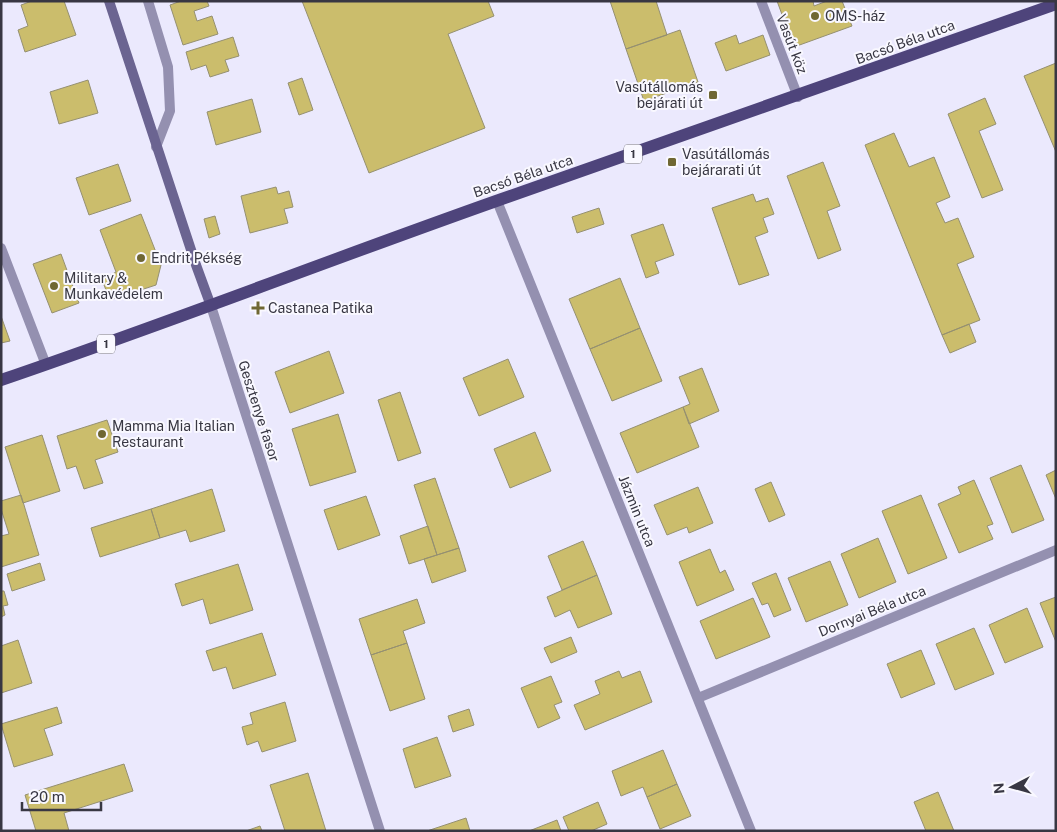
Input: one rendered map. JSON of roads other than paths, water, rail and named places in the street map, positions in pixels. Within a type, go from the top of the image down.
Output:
[{"type":"main road","name":"Bacsó Béla utca","points":[[1,380],[211,306],[497,201],[1056,4]]},
{"type":"street","name":"Gesztenye fasor","points":[[108,1],[211,306],[380,831]]},
{"type":"street","points":[[148,1],[168,67],[170,111],[156,147]]},
{"type":"street","name":"Vasút köz","points":[[761,1],[798,96]]},
{"type":"street","name":"Jázmin utca","points":[[497,201],[751,831]]},
{"type":"street","points":[[1,248],[46,365]]},
{"type":"street","name":"Dornyai Béla utca","points":[[698,698],[1056,550]]},
{"type":"place","name":"OMS-ház","points":[[815,16]]},
{"type":"place","name":"Vasútállomás bejárati út","points":[[713,95]]},
{"type":"place","name":"Vasútállomás bejárarati út","points":[[672,162]]},
{"type":"place","name":"Endrit Pékség","points":[[141,258]]},
{"type":"place","name":"Military & Munkavédelem","points":[[54,286]]},
{"type":"place","name":"Castanea Patika","points":[[258,308]]},
{"type":"place","name":"Mamma Mia Italian Restaurant","points":[[102,434]]}]
